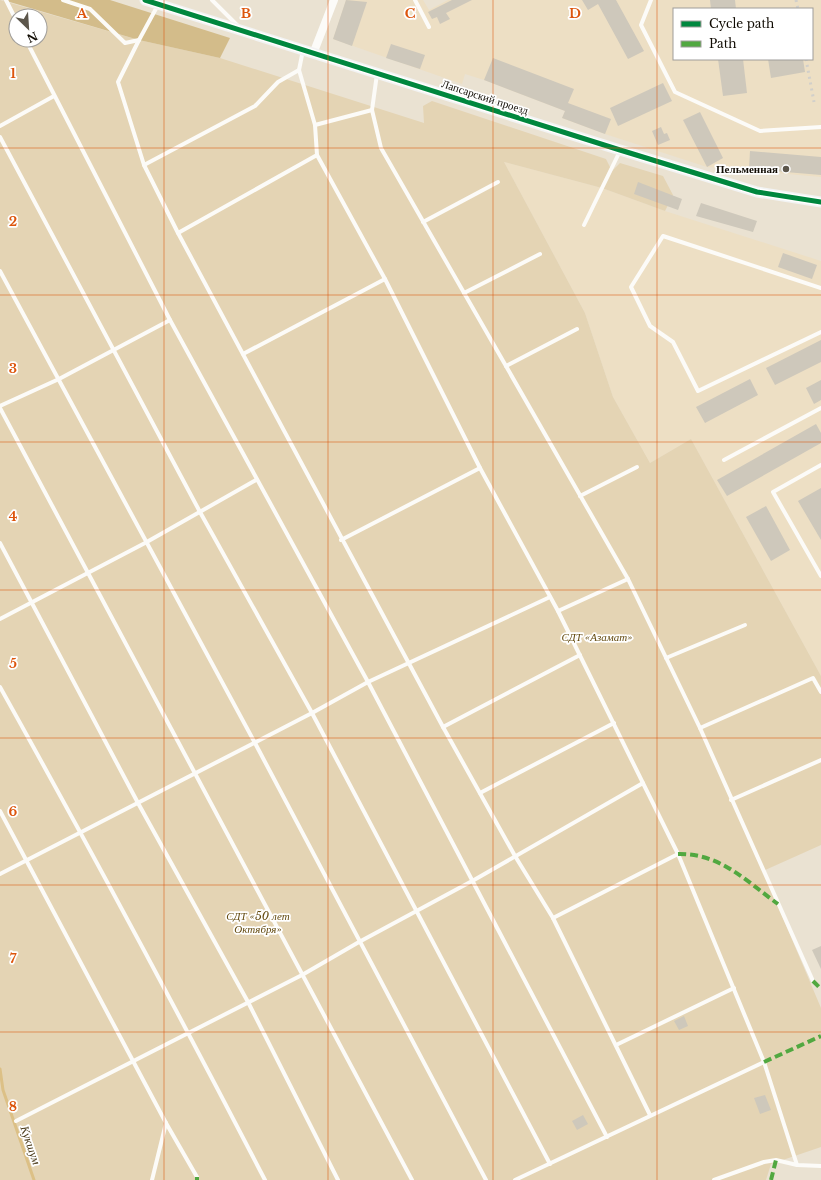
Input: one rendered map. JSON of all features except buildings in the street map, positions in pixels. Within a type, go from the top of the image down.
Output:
[{"type":"street","name":"Лапсарский проезд","points":[[145,0],[757,192],[821,202]]},
{"type":"street","points":[[308,52],[334,0]]},
{"type":"lane","points":[[63,0],[90,8],[125,43],[139,40]]},
{"type":"lane","points":[[212,0],[241,30]]},
{"type":"lane","points":[[415,0],[429,27]]},
{"type":"lane","points":[[651,0],[641,25],[675,92],[760,131],[821,128]]},
{"type":"lane","points":[[159,4],[118,82],[144,165],[178,233],[341,540],[515,856],[554,918],[650,1115]]},
{"type":"lane","points":[[30,48],[170,320],[256,480],[368,682],[474,880],[607,1137]]},
{"type":"lane","points":[[144,165],[255,106],[278,82],[299,70],[308,52]]},
{"type":"lane","points":[[299,70],[315,125],[317,156],[385,279],[480,468],[558,611],[678,854],[764,1062],[797,1165]]},
{"type":"lane","points":[[377,73],[372,110],[381,148],[628,579],[700,728],[813,982]]},
{"type":"lane","points":[[0,126],[54,96]]},
{"type":"lane","points":[[315,125],[372,110]]},
{"type":"lane","points":[[0,137],[200,512],[312,713],[550,1164]]},
{"type":"lane","points":[[584,225],[620,150]]},
{"type":"lane","points":[[178,233],[317,156]]},
{"type":"lane","points":[[423,222],[498,182]]},
{"type":"lane","points":[[821,288],[663,236],[631,287],[650,326],[673,342],[698,391],[821,332]]},
{"type":"lane","points":[[464,293],[540,254]]},
{"type":"lane","points":[[0,271],[59,379],[145,543],[255,743],[486,1180]]},
{"type":"lane","points":[[243,354],[385,279]]},
{"type":"lane","points":[[170,320],[59,379],[0,407],[412,1180]]},
{"type":"lane","points":[[506,366],[577,329]]},
{"type":"lane","points":[[724,460],[821,408]]},
{"type":"lane","points":[[821,465],[773,492],[821,576]]},
{"type":"lane","points":[[580,496],[637,467]]},
{"type":"lane","points":[[341,540],[480,468]]},
{"type":"lane","points":[[0,619],[145,543],[256,480]]},
{"type":"lane","points":[[0,543],[138,803],[248,1002],[338,1180]]},
{"type":"lane","points":[[558,611],[628,579]]},
{"type":"lane","points":[[0,874],[255,743],[368,682],[550,597]]},
{"type":"lane","points":[[666,658],[745,625]]},
{"type":"lane","points":[[443,727],[580,655]]},
{"type":"lane","points":[[700,728],[813,678],[821,692]]},
{"type":"lane","points":[[0,687],[82,833],[189,1033],[265,1180]]},
{"type":"lane","points":[[480,793],[614,723]]},
{"type":"lane","points":[[731,800],[821,760]]},
{"type":"lane","points":[[16,1121],[302,975],[359,942],[474,880],[643,782]]},
{"type":"lane","points":[[0,811],[166,1123],[197,1177]]},
{"type":"lane","points":[[554,918],[678,854]]},
{"type":"lane","points":[[616,1045],[734,988]]},
{"type":"lane","points":[[514,1180],[764,1062]]},
{"type":"lane","points":[[152,1180],[166,1123]]},
{"type":"lane","points":[[714,1180],[764,1162],[776,1160],[797,1165],[821,1166]]},
{"type":"shaded area","points":[[3,0],[110,0],[230,38],[220,58],[139,40],[48,13],[48,8],[30,8]]},
{"type":"shaded area","points":[[346,0],[423,0],[429,10],[448,0],[821,0],[821,177],[707,167],[605,134],[562,118],[565,111],[484,80],[465,74],[462,84],[333,39]]},
{"type":"shaded area","points":[[504,162],[602,188],[665,211],[821,261],[821,676],[691,439],[650,463],[613,397],[585,313]]},
{"type":"green space","points":[[0,0],[28,8],[8,8],[8,48],[48,48],[48,14],[139,40],[220,58],[424,123],[423,106],[432,101],[606,159],[612,171],[620,163],[663,176],[673,195],[665,211],[602,188],[504,162],[585,313],[613,397],[650,463],[691,439],[821,676],[821,845],[763,871],[821,1008],[821,1147],[771,1164],[766,1180],[0,1180]]},
{"type":"waterway","name":"Кукшум","points":[[0,1069],[3,1090],[34,1180]]},
{"type":"railway","points":[[796,0],[798,8]]},
{"type":"railway","points":[[806,60],[814,102]]},
{"type":"marked path","points":[[678,854],[693,855],[720,863],[732,870],[778,904]]},
{"type":"marked path","points":[[813,981],[821,989]]},
{"type":"marked path","points":[[764,1062],[821,1036]]},
{"type":"marked path","points":[[771,1180],[776,1160]]},
{"type":"cycle path","points":[[145,0],[757,192],[821,202]]},
{"type":"place","name":"Пельменная","points":[[786,169]]},
{"type":"park label","name":"СДТ «Азамат»","points":[[597,637]]},
{"type":"park label","name":"СДТ «50 лет Октября»","points":[[258,922]]}]
